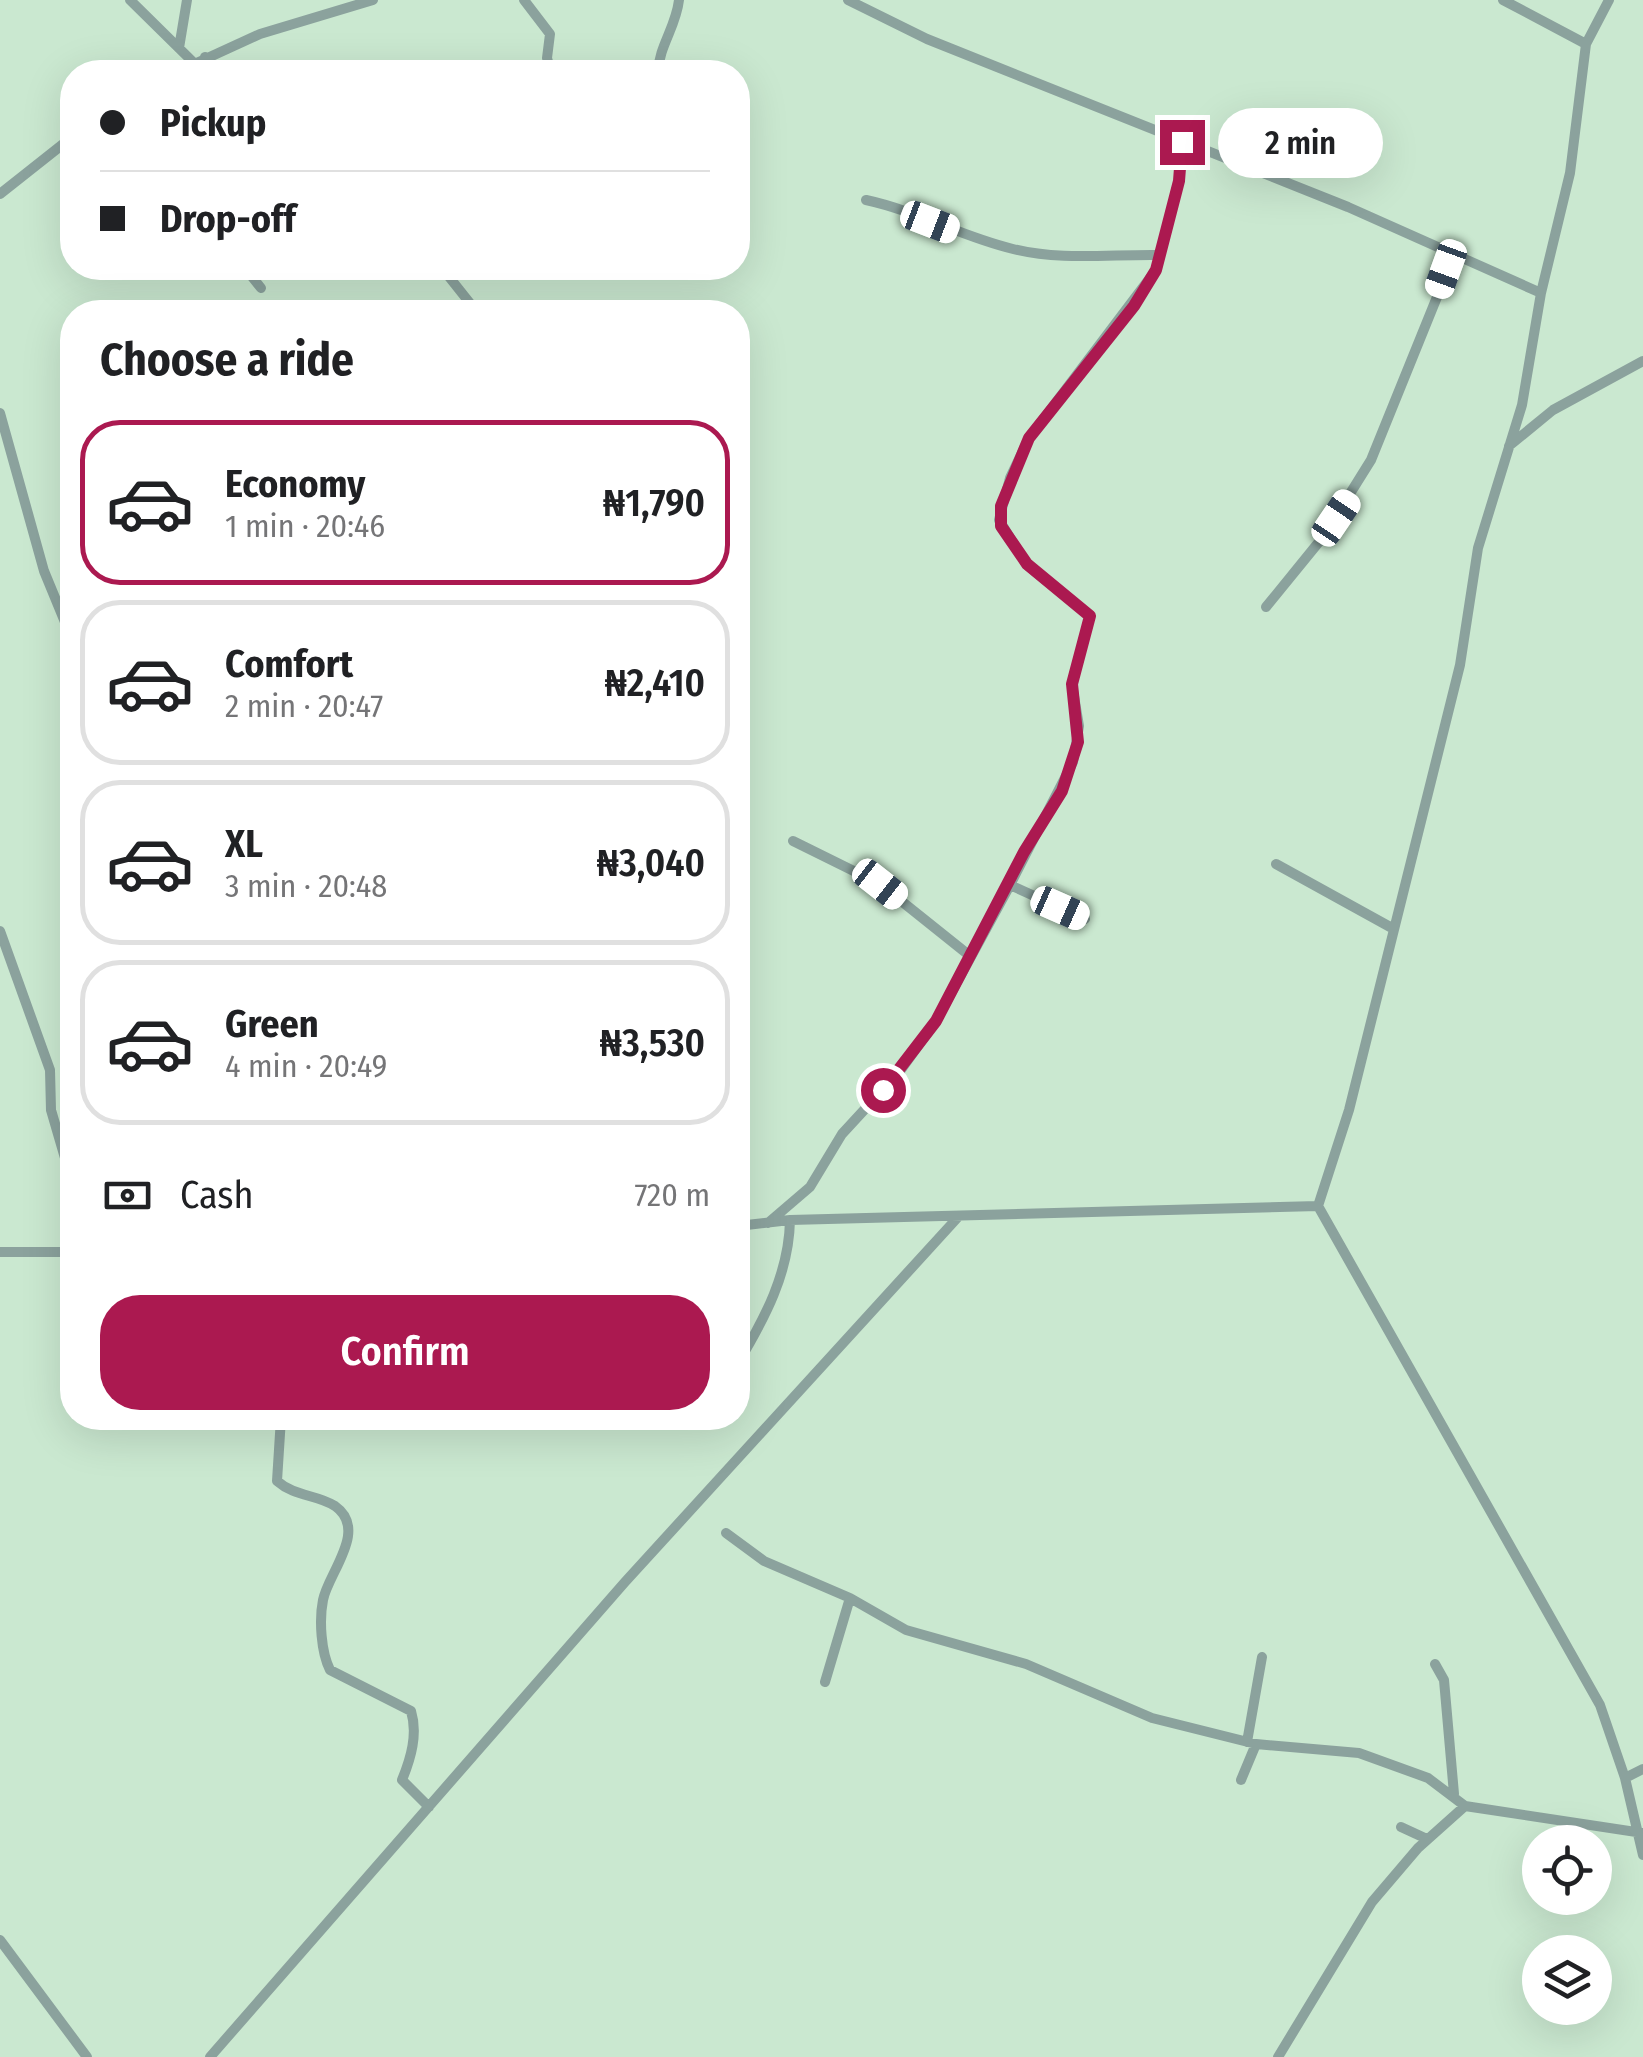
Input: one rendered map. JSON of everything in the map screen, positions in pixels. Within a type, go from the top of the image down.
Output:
[{"type":"street","points":[[130,0],[191,60]]},
{"type":"street","points":[[179,48],[187,0]]},
{"type":"street","points":[[198,60],[260,34],[373,0]]},
{"type":"street","points":[[524,0],[550,34],[547,60]]},
{"type":"street","points":[[659,60],[679,0]]},
{"type":"street","points":[[848,0],[927,39],[1541,292]]},
{"type":"street","points":[[1503,0],[1586,44]]},
{"type":"street","points":[[1610,0],[1586,44],[1570,173],[1541,292],[1522,405],[1478,548],[1460,666],[1350,1110],[1318,1206],[1600,1705],[1643,1855]]},
{"type":"street","points":[[205,57],[208,60]]},
{"type":"street","points":[[767,1225],[810,1187],[842,1134],[900,1070],[936,1021],[1072,762],[1078,726],[1072,684],[1090,616],[1027,564],[1001,526],[1001,506],[1029,438],[1134,306],[1160,255],[1179,181],[1182,142]]},
{"type":"street","points":[[0,194],[60,146]]},
{"type":"street","points":[[866,200],[908,209],[968,236],[1017,250],[1065,256],[1160,255]]},
{"type":"street","points":[[1266,607],[1323,536],[1371,460],[1454,255]]},
{"type":"street","points":[[255,280],[261,288]]},
{"type":"street","points":[[452,280],[467,300]]},
{"type":"street","points":[[1508,447],[1554,410],[1643,361]]},
{"type":"street","points":[[0,412],[44,571],[60,610]]},
{"type":"street","points":[[793,841],[866,874],[970,956]]},
{"type":"street","points":[[1276,864],[1392,928]]},
{"type":"street","points":[[1010,885],[1086,919]]},
{"type":"street","points":[[0,931],[50,1070],[52,1110],[60,1139]]},
{"type":"street","points":[[750,1226],[790,1220],[1318,1206]]},
{"type":"street","points":[[210,2057],[625,1582],[959,1216]]},
{"type":"street","points":[[750,1343],[765,1318],[789,1256],[790,1220]]},
{"type":"street","points":[[0,1252],[60,1252]]},
{"type":"street","points":[[280,1430],[277,1482],[290,1492],[336,1506],[347,1522],[348,1542],[322,1604],[325,1659],[330,1670],[412,1711],[415,1723],[410,1760],[402,1780],[429,1807]]},
{"type":"street","points":[[726,1534],[764,1561],[850,1598],[906,1630],[1026,1664],[1152,1718],[1252,1743],[1360,1752],[1428,1778],[1465,1806],[1639,1832]]},
{"type":"street","points":[[826,1682],[850,1598]]},
{"type":"street","points":[[1240,1780],[1252,1743],[1262,1657]]},
{"type":"street","points":[[1435,1664],[1444,1680],[1454,1794]]},
{"type":"street","points":[[1624,1778],[1643,1769]]},
{"type":"street","points":[[1278,2057],[1372,1902],[1427,1839],[1465,1806]]},
{"type":"street","points":[[1401,1827],[1427,1839]]},
{"type":"street","points":[[0,1940],[87,2057]]},
{"type":"route","points":[[883,1090],[936,1021],[1024,852],[1054,807],[1072,762],[1078,742],[1072,684],[1090,616],[1027,564],[1001,526],[1001,506],[1029,438],[1134,306],[1156,270],[1179,181],[1182,142]]}]
